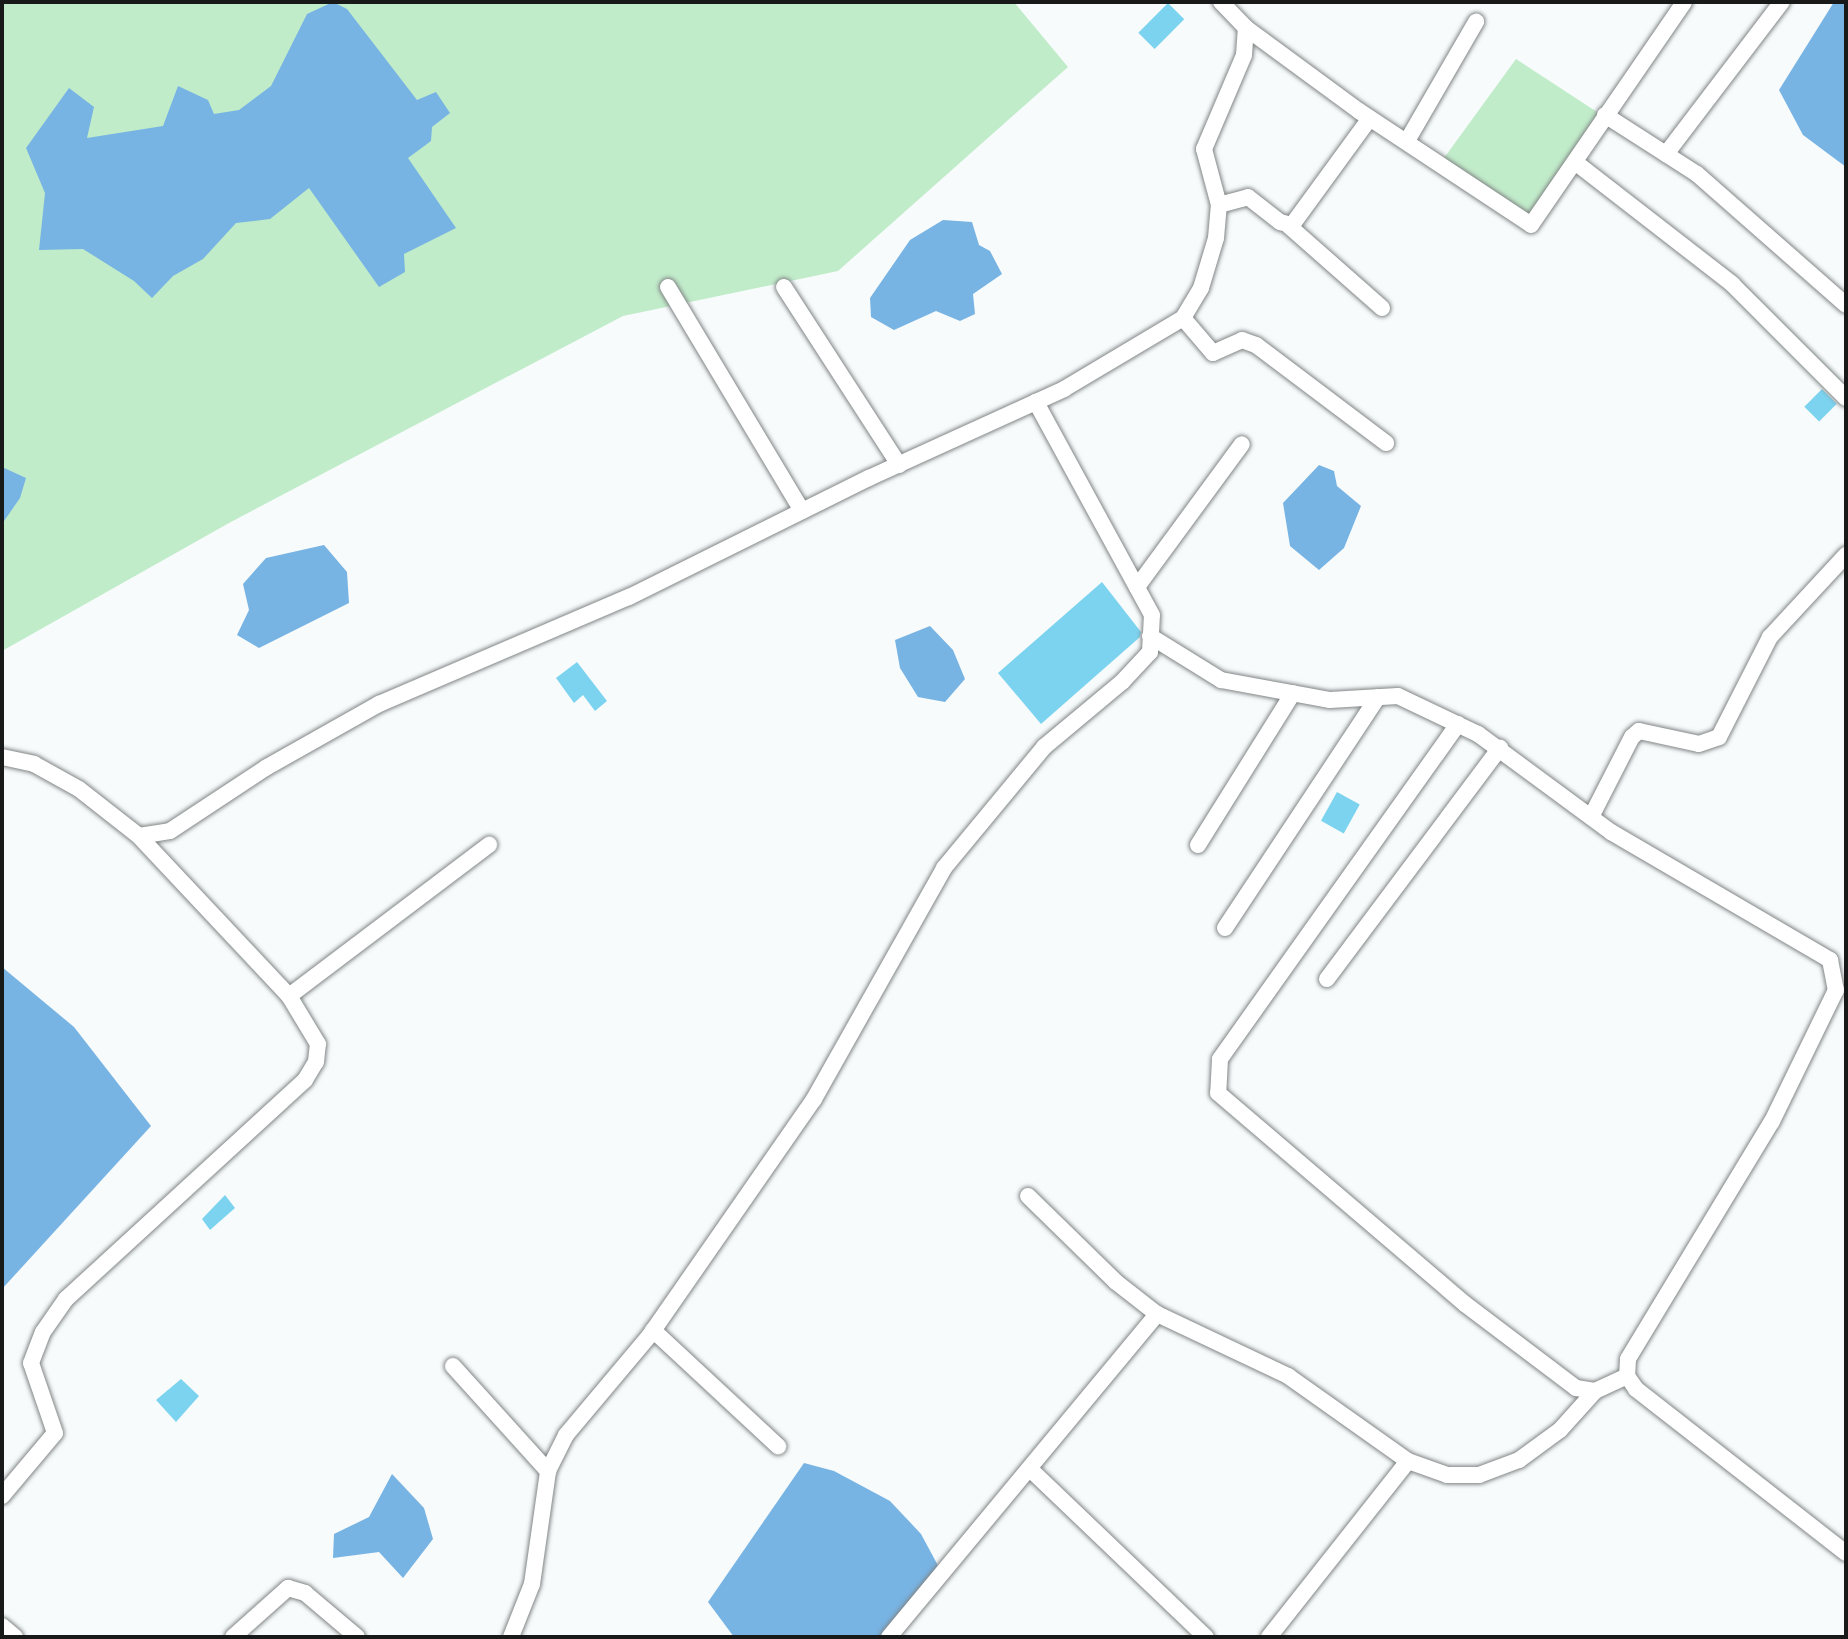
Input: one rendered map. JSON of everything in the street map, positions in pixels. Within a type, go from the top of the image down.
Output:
[{"type":"street","points":[[1221,2],[1246,28],[1370,118],[1531,225],[1684,2]]},
{"type":"street","points":[[1666,154],[1782,2]]},
{"type":"street","points":[[1407,141],[1476,22]]},
{"type":"street","points":[[139,835],[170,831],[267,767],[379,704],[629,597],[802,511],[1036,402],[1183,318],[1201,288],[1216,238],[1219,205],[1204,149],[1244,55],[1246,28]]},
{"type":"street","points":[[1605,115],[1697,174],[1846,305]]},
{"type":"street","points":[[1289,226],[1301,218],[1370,118]]},
{"type":"street","points":[[1575,162],[1732,284],[1846,398]]},
{"type":"street","points":[[1219,205],[1248,197],[1289,226],[1382,308]]},
{"type":"street","points":[[668,287],[802,511]]},
{"type":"street","points":[[784,287],[899,465]]},
{"type":"street","points":[[1183,318],[1213,353],[1242,340],[1256,345],[1386,443]]},
{"type":"street","points":[[511,1637],[532,1584],[548,1471],[566,1435],[653,1330],[814,1099],[943,869],[1044,747],[1122,682],[1150,652],[1152,615],[1036,402]]},
{"type":"street","points":[[1137,587],[1242,444]]},
{"type":"street","points":[[1591,817],[1632,737],[1639,731],[1699,744],[1720,737],[1770,638],[1840,572],[1846,555]]},
{"type":"street","points":[[1150,636],[1221,680],[1330,700],[1398,696],[1458,724],[1500,748],[1591,817],[1830,960],[1846,974]]},
{"type":"street","points":[[1198,845],[1293,693]]},
{"type":"street","points":[[1225,929],[1378,697]]},
{"type":"street","points":[[1458,724],[1220,1059],[1217,1093],[1465,1304],[1577,1388],[1595,1391]]},
{"type":"street","points":[[1327,979],[1500,748]]},
{"type":"street","points":[[2,757],[34,764],[79,789],[139,835],[289,996],[318,1044],[316,1062],[304,1080],[66,1299],[43,1332],[31,1363],[55,1433],[2,1496]]},
{"type":"street","points":[[289,996],[489,845]]},
{"type":"street","points":[[1830,960],[1836,990],[1784,1097],[1704,1240],[1628,1359],[1627,1376],[1636,1389],[1846,1553]]},
{"type":"street","points":[[1028,1196],[1116,1282],[1157,1314],[1310,1389],[1408,1461],[1447,1475],[1479,1475],[1500,1469],[1560,1430],[1595,1391],[1627,1376]]},
{"type":"street","points":[[889,1637],[1031,1470],[1157,1314]]},
{"type":"street","points":[[653,1330],[778,1446]]},
{"type":"street","points":[[453,1366],[548,1471]]},
{"type":"street","points":[[1269,1637],[1408,1461]]},
{"type":"street","points":[[1031,1470],[1206,1637]]},
{"type":"street","points":[[233,1637],[288,1588],[305,1593],[357,1637]]},
{"type":"street","points":[[2,1626],[15,1637]]},
{"type":"green space","points":[[2,2],[1014,2],[1068,67],[838,271],[623,316],[229,523],[2,651]]},
{"type":"green space","points":[[1516,59],[1600,114],[1528,228],[1444,167],[1444,158]]},
{"type":"water","points":[[333,2],[347,9],[417,100],[436,92],[450,113],[432,127],[431,141],[408,158],[456,228],[404,254],[405,272],[379,287],[309,188],[270,219],[236,223],[203,259],[173,276],[152,298],[134,281],[83,249],[39,250],[45,193],[26,148],[69,88],[94,107],[87,138],[163,126],[178,86],[208,100],[214,114],[239,110],[271,86],[307,14]]},
{"type":"water","points":[[1834,2],[1846,2],[1846,167],[1803,135],[1779,90]]},
{"type":"water","points":[[943,220],[972,222],[979,245],[990,251],[1002,274],[973,294],[975,314],[960,321],[936,311],[894,330],[871,317],[870,298],[910,240]]},
{"type":"water","points":[[1319,465],[1334,471],[1337,486],[1361,506],[1344,548],[1319,570],[1290,546],[1283,503]]},
{"type":"water","points":[[2,467],[26,478],[20,498],[2,524]]},
{"type":"water","points":[[324,545],[347,572],[349,603],[259,648],[237,635],[249,610],[243,584],[266,558]]},
{"type":"water","points":[[930,626],[953,650],[965,679],[945,702],[918,697],[900,668],[895,640]]},
{"type":"water","points":[[2,967],[74,1027],[151,1126],[2,1289]]},
{"type":"water","points":[[804,1463],[834,1471],[890,1501],[921,1534],[942,1573],[896,1637],[734,1637],[708,1602]]},
{"type":"water","points":[[392,1474],[424,1508],[433,1539],[403,1578],[379,1552],[333,1558],[334,1534],[369,1517]]},
{"type":"building","points":[[1168,3],[1184,19],[1155,49],[1138,33]]},
{"type":"building","points":[[1822,389],[1837,404],[1819,422],[1804,407]]},
{"type":"building","points":[[1102,582],[1141,632],[1140,637],[1041,724],[998,673]]},
{"type":"building","points":[[577,662],[607,701],[595,711],[583,695],[574,703],[556,678]]},
{"type":"building","points":[[1337,792],[1360,805],[1344,833],[1321,821]]},
{"type":"building","points":[[225,1195],[235,1208],[210,1230],[202,1219]]},
{"type":"building","points":[[181,1379],[199,1396],[176,1422],[156,1400]]}]
